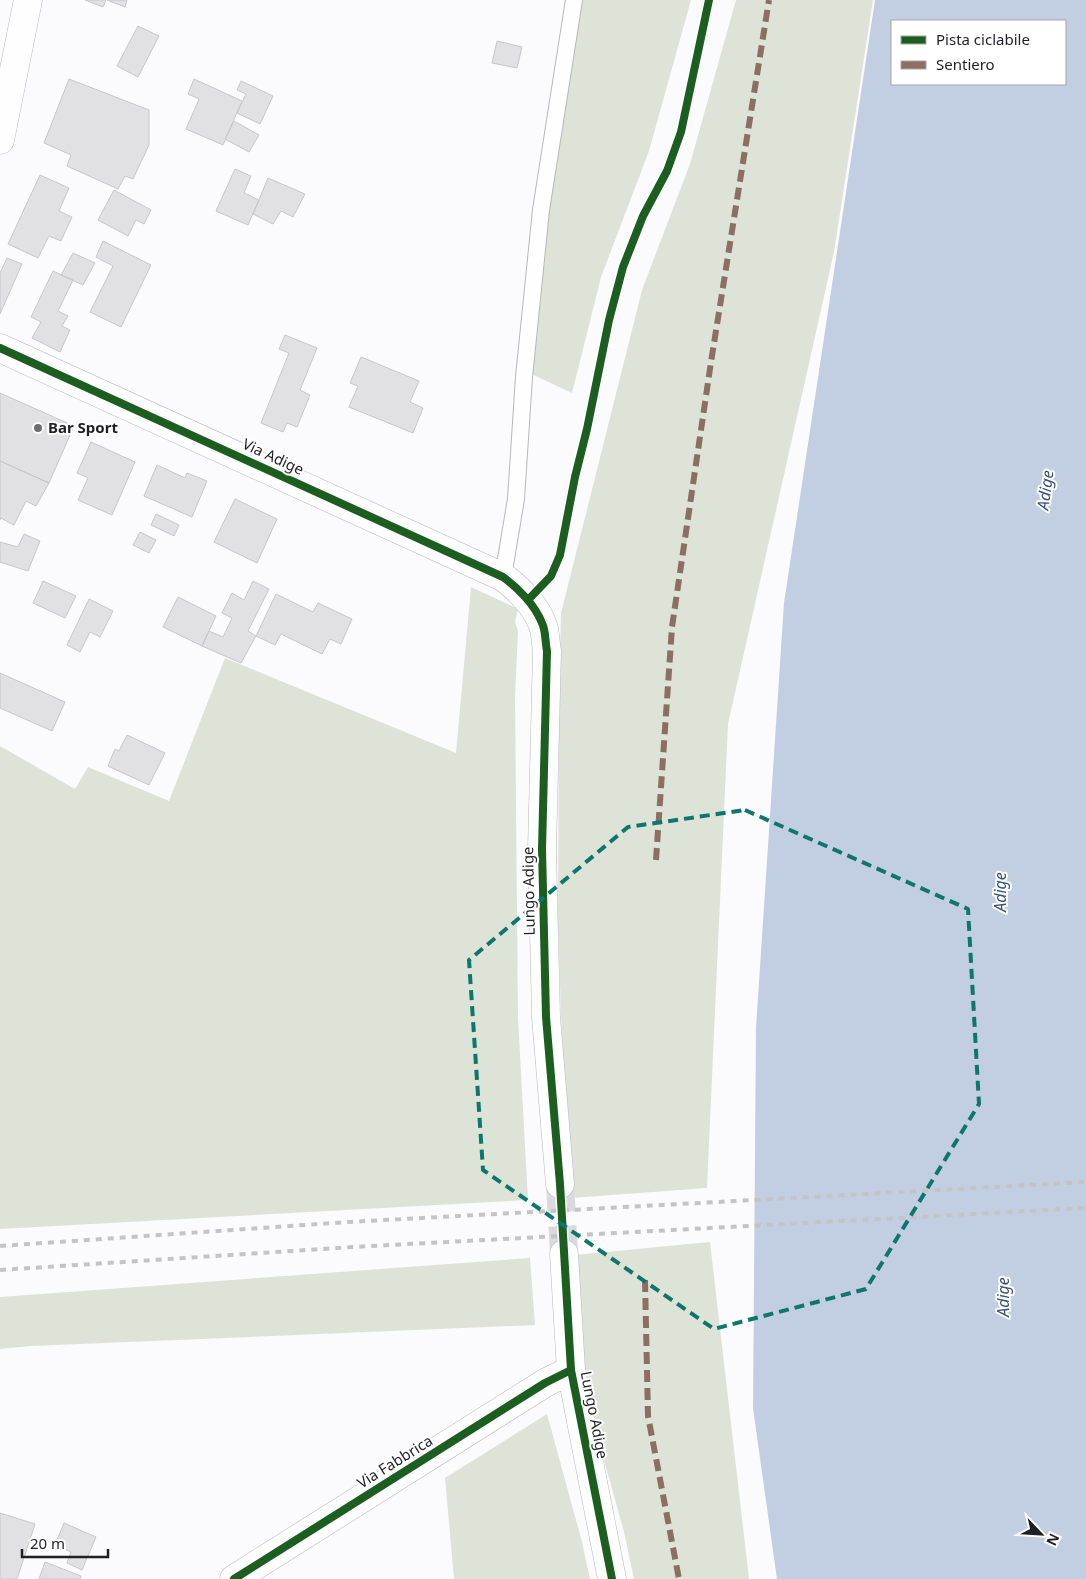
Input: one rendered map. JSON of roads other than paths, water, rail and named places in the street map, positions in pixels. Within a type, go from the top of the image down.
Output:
[{"type":"street","points":[[0,140],[28,0]]},
{"type":"street","name":"Via Adige","points":[[0,348],[503,577],[517,587],[528,600]]},
{"type":"street","name":"Lungo Adige","points":[[528,600],[543,623],[547,651],[542,849],[545,987],[560,1184]]},
{"type":"street","name":"Lungo Adige","points":[[564,1254],[571,1370],[612,1579]]},
{"type":"street","name":"Via Fabbrica","points":[[234,1579],[546,1383],[571,1370]]},
{"type":"lane","points":[[503,577],[516,499],[524,377],[541,210],[574,0]]},
{"type":"water","name":"Adige","points":[[875,0],[1086,0],[1086,1579],[777,1579],[753,1408],[756,1028],[784,603]]},
{"type":"tunnel","points":[[560,1184],[564,1254]]},
{"type":"railway","points":[[0,1246],[348,1222],[1086,1182]]},
{"type":"railway","points":[[0,1270],[353,1247],[1086,1208]]},
{"type":"place","name":"Bar Sport","points":[[38,428]]}]
